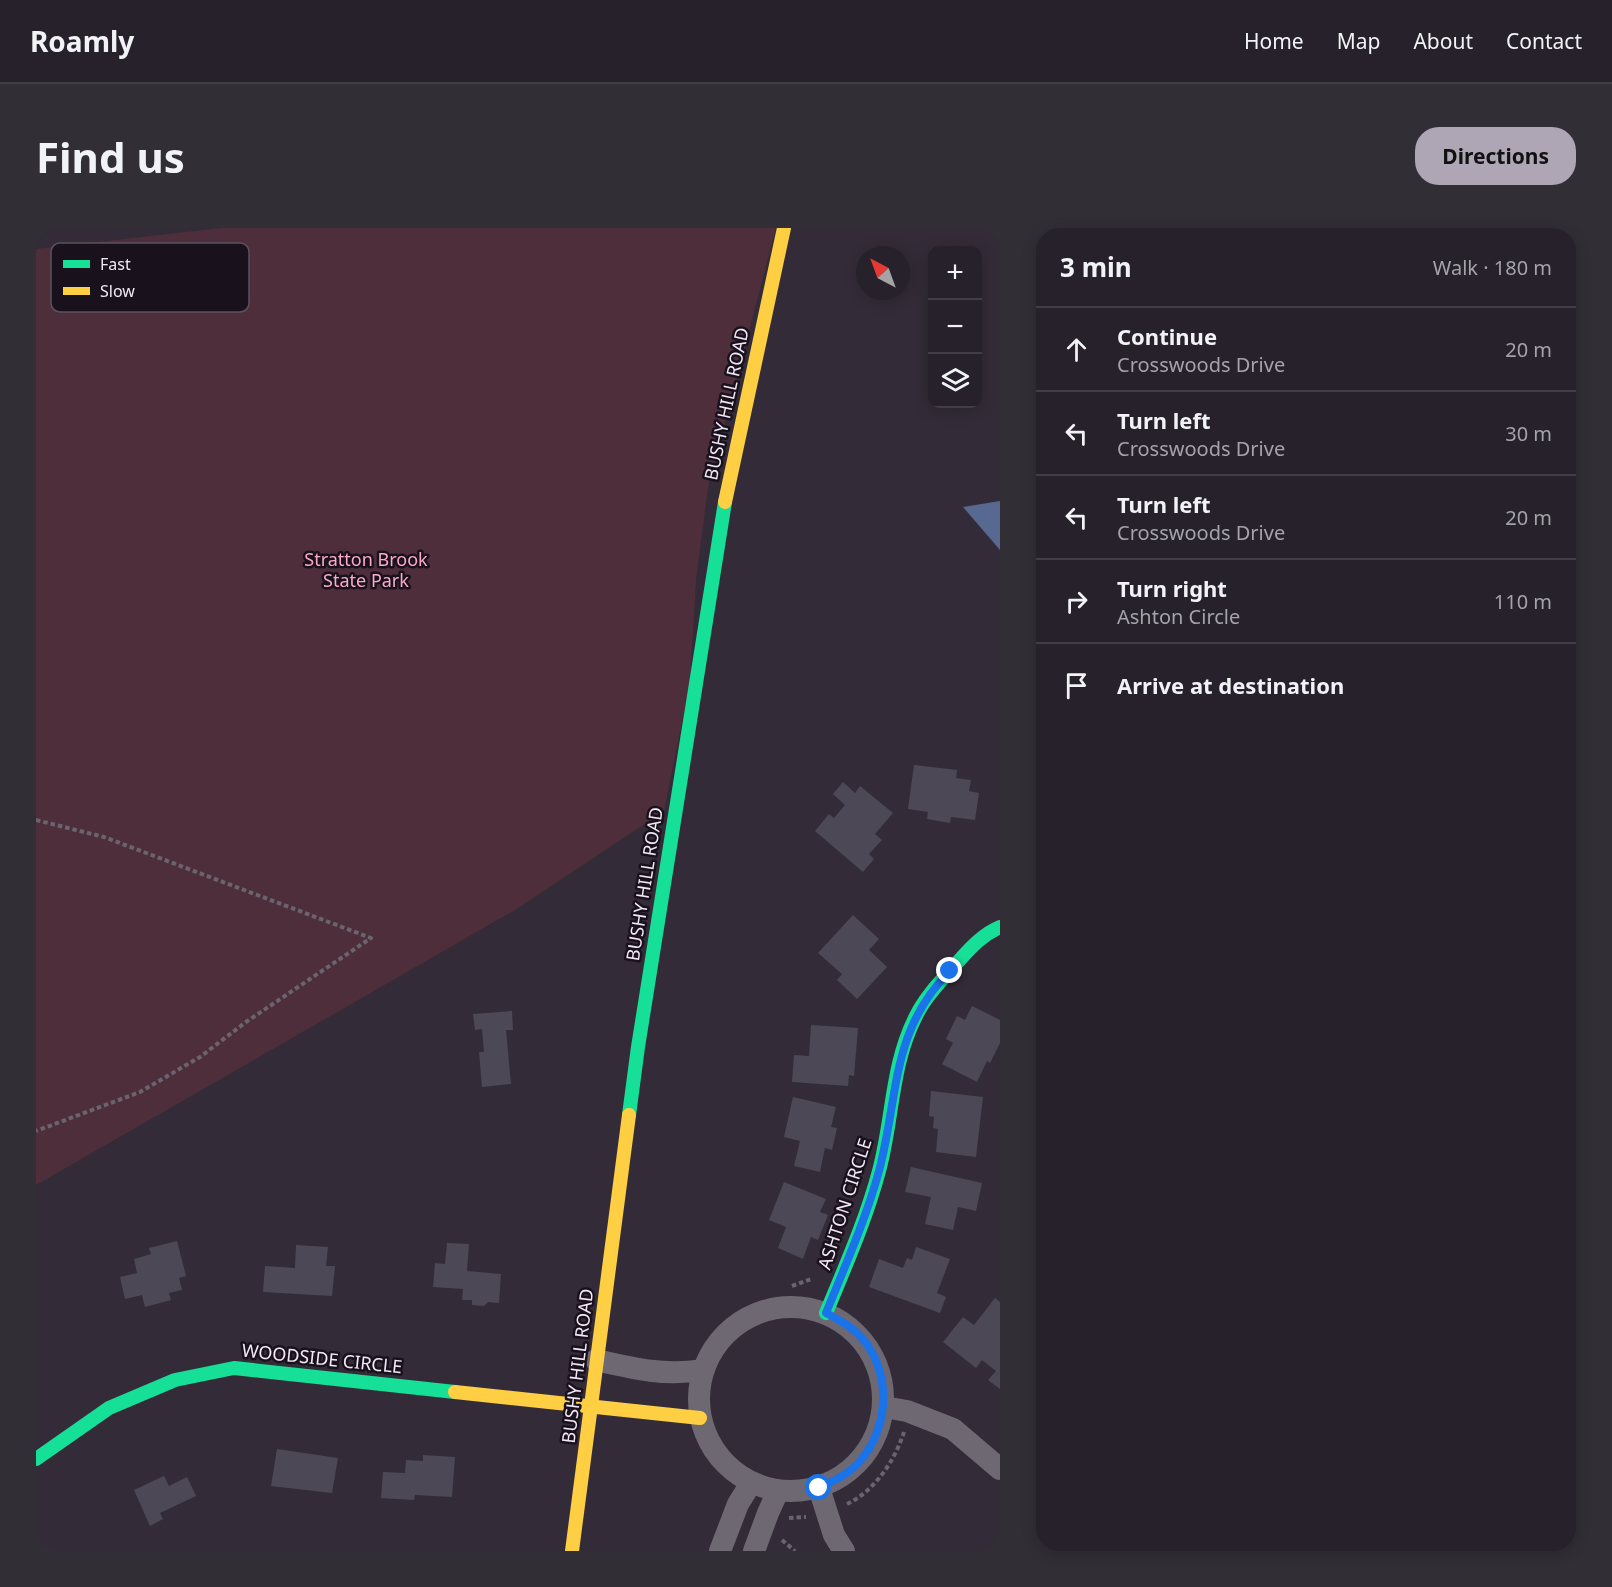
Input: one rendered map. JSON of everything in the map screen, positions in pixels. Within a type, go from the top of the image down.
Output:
[{"type":"main road","name":"BUSHY HILL ROAD","points":[[572,1551],[638,1047],[725,499],[783,228]]},
{"type":"main road","name":"ASHTON CIRCLE","points":[[826,1313],[862,1222],[879,1171],[901,1054],[915,1017],[933,988],[973,947],[994,929],[1000,927]]},
{"type":"main road","name":"WOODSIDE CIRCLE","points":[[36,1459],[109,1408],[175,1380],[234,1368],[700,1418]]},
{"type":"street","points":[[796,1306],[826,1313],[851,1328],[871,1350],[882,1377],[884,1407],[878,1434],[864,1457],[844,1476],[819,1488],[799,1492],[778,1491],[751,1483],[733,1472],[718,1456],[707,1438],[700,1418],[699,1394],[703,1370],[717,1344],[739,1323],[757,1314],[766,1310],[796,1306]]},
{"type":"street","points":[[596,1359],[660,1373],[679,1374],[703,1370]]},
{"type":"street","points":[[884,1407],[907,1411],[953,1429],[998,1462]]},
{"type":"street","points":[[720,1551],[738,1503],[751,1483]]},
{"type":"street","points":[[819,1488],[834,1535],[844,1551]]},
{"type":"street","points":[[754,1551],[778,1491]]},
{"type":"path","points":[[36,820],[104,837],[371,938],[246,1022],[190,1063],[140,1092],[36,1131]]},
{"type":"path","points":[[786,1518],[826,1513],[852,1501],[878,1480],[895,1455],[907,1411]]},
{"type":"path","points":[[782,1539],[795,1551]]},
{"type":"green space","name":"Stratton Brook State Park","points":[[222,228],[776,228],[708,487],[696,580],[690,682],[664,811],[515,910],[36,1185],[36,249],[51,247],[51,312],[249,312],[249,243],[89,243]]},
{"type":"water","points":[[1000,501],[1000,550],[963,507]]},
{"type":"building","points":[[914,765],[957,770],[956,778],[971,780],[969,791],[979,793],[975,820],[951,817],[950,823],[927,819],[928,812],[908,809]]},
{"type":"building","points":[[843,782],[855,793],[860,786],[893,813],[875,834],[882,840],[869,854],[874,859],[863,872],[815,831],[829,814],[834,818],[845,805],[833,794]]},
{"type":"building","points":[[853,915],[879,939],[869,950],[887,967],[857,999],[837,980],[842,974],[818,953]]},
{"type":"building","points":[[972,1006],[1000,1020],[1000,1043],[990,1063],[987,1061],[977,1082],[942,1064],[953,1043],[946,1039],[957,1016],[965,1020]]},
{"type":"building","points":[[512,1011],[513,1030],[506,1030],[511,1084],[482,1087],[479,1052],[484,1052],[482,1029],[475,1030],[473,1014]]},
{"type":"building","points":[[811,1025],[858,1028],[854,1076],[849,1075],[848,1086],[792,1082],[794,1055],[809,1056]]},
{"type":"building","points":[[931,1091],[983,1097],[976,1157],[936,1152],[938,1129],[933,1128],[934,1117],[929,1116]]},
{"type":"building","points":[[793,1097],[836,1107],[831,1127],[837,1128],[832,1150],[825,1148],[820,1172],[794,1166],[800,1141],[784,1137]]},
{"type":"building","points":[[911,1167],[982,1183],[976,1211],[958,1207],[953,1230],[925,1224],[931,1197],[905,1192]]},
{"type":"building","points":[[784,1182],[826,1199],[820,1212],[828,1215],[818,1240],[811,1237],[803,1259],[778,1248],[786,1227],[769,1220]]},
{"type":"building","points":[[177,1241],[186,1276],[179,1278],[182,1290],[169,1293],[171,1300],[145,1307],[142,1295],[125,1299],[120,1277],[137,1273],[134,1259],[151,1254],[149,1248]]},
{"type":"building","points":[[447,1243],[469,1244],[467,1271],[501,1274],[499,1303],[488,1302],[484,1306],[472,1305],[472,1300],[462,1300],[463,1289],[433,1287],[435,1263],[445,1264]]},
{"type":"building","points":[[296,1245],[328,1247],[326,1266],[335,1266],[332,1296],[263,1292],[265,1266],[295,1268]]},
{"type":"building","points":[[916,1247],[950,1259],[937,1293],[946,1297],[940,1313],[869,1287],[879,1259],[903,1268],[907,1258],[912,1260]]},
{"type":"building","points":[[995,1298],[1000,1302],[1000,1389],[988,1380],[996,1371],[982,1360],[976,1368],[943,1342],[963,1317],[974,1325]]},
{"type":"building","points":[[277,1449],[338,1458],[332,1493],[271,1486]]},
{"type":"building","points":[[423,1455],[455,1457],[452,1497],[415,1495],[414,1500],[381,1498],[383,1472],[405,1473],[406,1460],[423,1461]]},
{"type":"building","points":[[164,1476],[169,1486],[187,1477],[196,1496],[160,1513],[163,1519],[150,1526],[134,1490]]},
{"type":"traffic: fast","points":[[629,1115],[725,502]]},
{"type":"traffic: fast","points":[[826,1313],[874,1189],[884,1152],[897,1073],[908,1034],[916,1016],[934,989],[965,954],[981,939],[1000,927]]},
{"type":"traffic: fast","points":[[36,1459],[109,1408],[175,1380],[234,1368],[455,1392]]},
{"type":"traffic: slow","points":[[725,502],[784,228]]},
{"type":"traffic: slow","points":[[572,1551],[629,1115]]},
{"type":"traffic: slow","points":[[455,1392],[700,1418]]},
{"type":"route","points":[[819,1488],[844,1476],[864,1457],[878,1434],[884,1407],[882,1377],[871,1350],[851,1328],[826,1313],[862,1222],[879,1171],[901,1054],[915,1017],[933,988],[950,971]]}]
